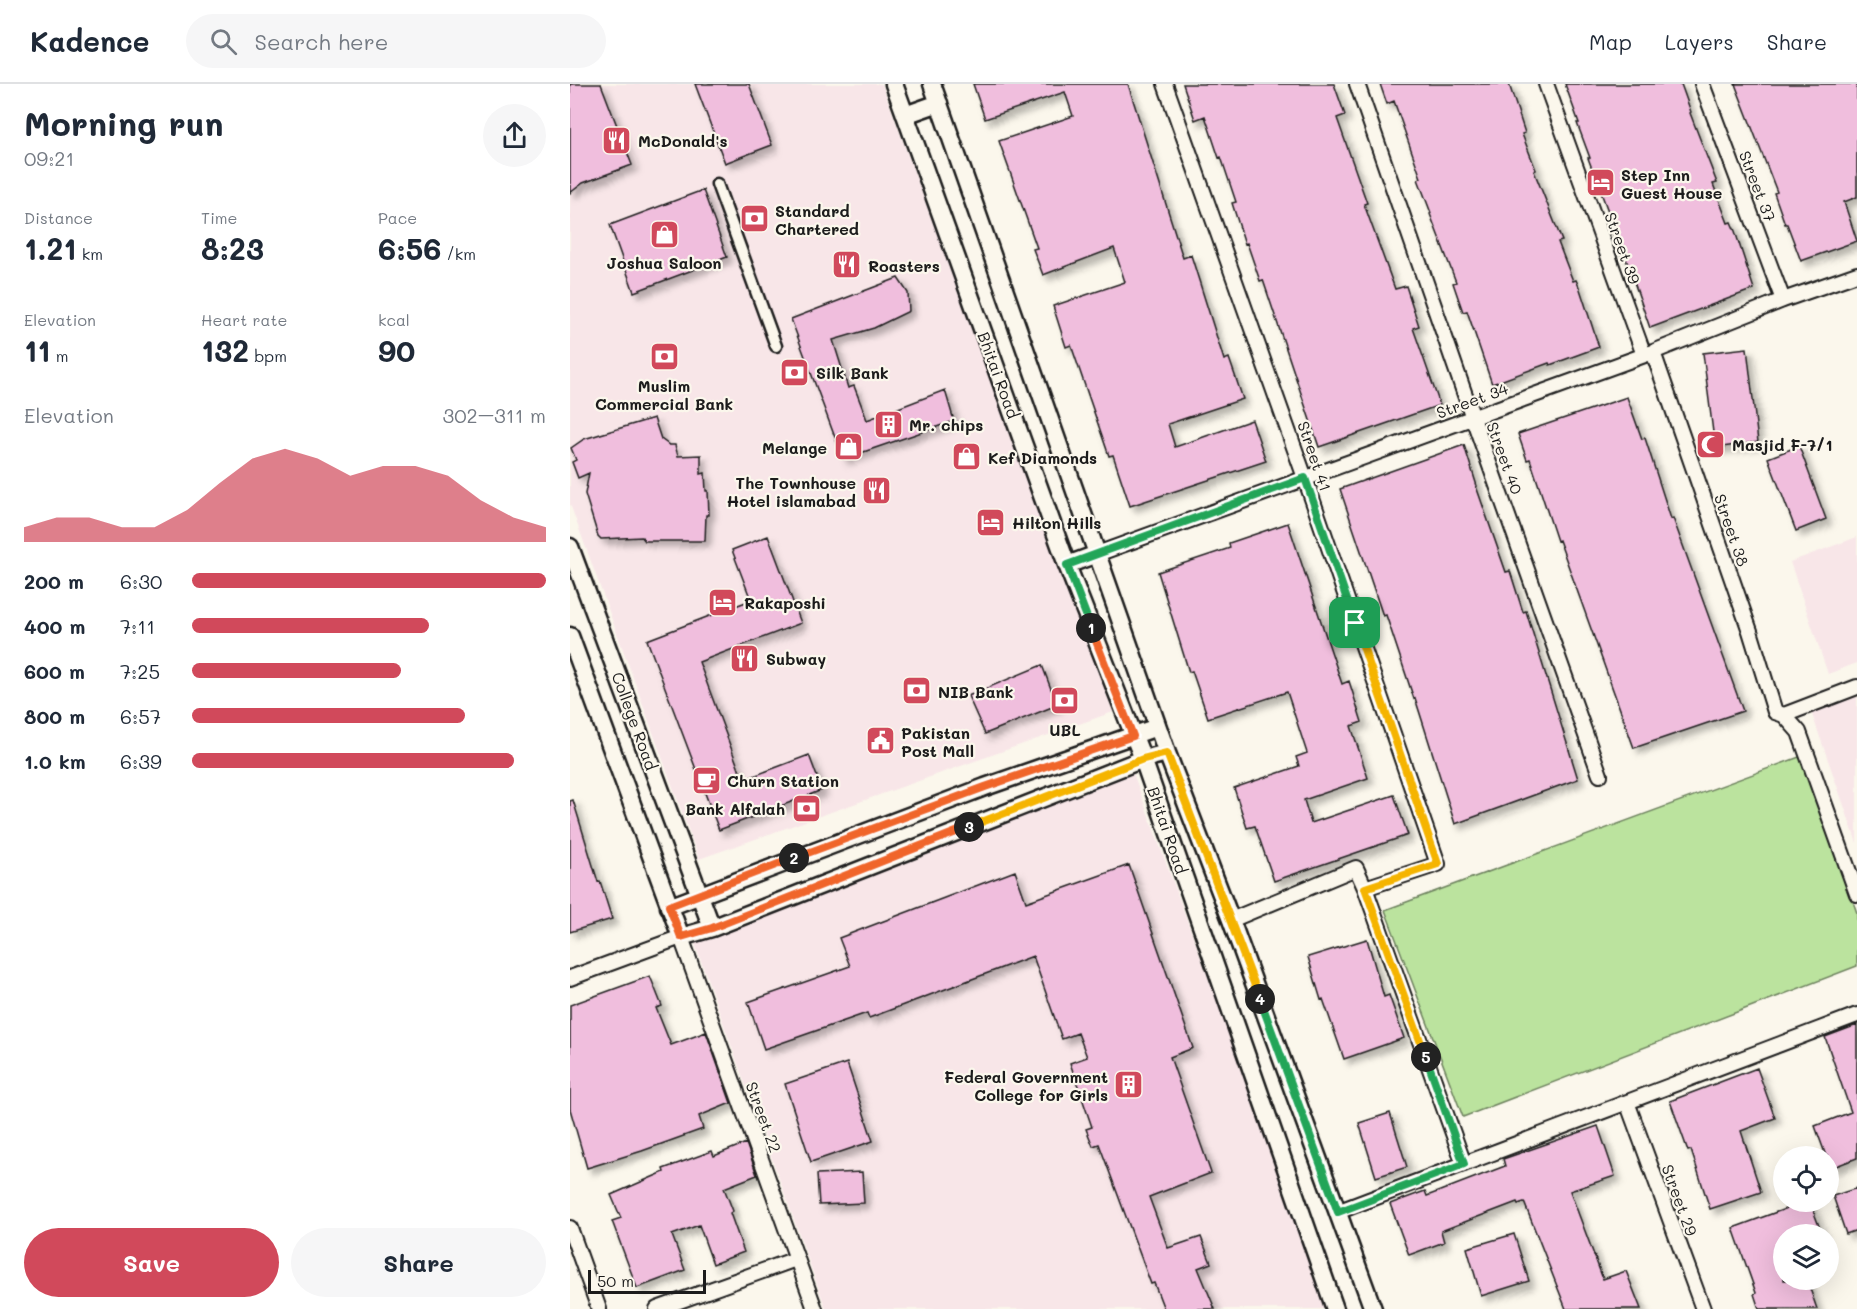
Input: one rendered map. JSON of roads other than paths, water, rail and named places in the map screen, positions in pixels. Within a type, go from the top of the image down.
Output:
[{"type":"street","name":"Bhitai Road","points":[[894,84],[1067,565],[1143,759],[1335,1309]]},
{"type":"street","name":"Bhitai Road","points":[[932,84],[1167,753],[1373,1309]]},
{"type":"street","name":"Street 41","points":[[1165,84],[1305,478],[1438,864],[1365,888]]},
{"type":"street","name":"Street 40","points":[[1357,84],[1600,775]]},
{"type":"street","name":"Street 39","points":[[1546,84],[1648,354]]},
{"type":"street","name":"Street 37","points":[[1702,84],[1783,300]]},
{"type":"street","points":[[905,115],[939,103]]},
{"type":"street","points":[[717,184],[776,346]]},
{"type":"street","name":"Street 34","points":[[1097,554],[1648,354],[1783,300],[1857,274]]},
{"type":"street","name":"Street 38","points":[[1648,354],[1750,632],[1775,712],[1784,715]]},
{"type":"street","name":"College Road","points":[[570,547],[712,928]]},
{"type":"street","points":[[1067,565],[1097,554]]},
{"type":"street","name":"College Road","points":[[570,636],[681,937]]},
{"type":"street","points":[[1857,687],[1784,715],[1799,732],[1857,894]]},
{"type":"street","points":[[669,906],[985,787],[1158,727]]},
{"type":"street","points":[[570,978],[681,937],[712,928],[1143,759],[1167,753]]},
{"type":"street","points":[[1231,921],[1356,868],[1464,1164]]},
{"type":"street","name":"Street 22","points":[[681,937],[815,1309]]},
{"type":"street","points":[[1338,1212],[1857,1015]]},
{"type":"street","name":"Street 29","points":[[1627,1102],[1703,1309]]},
{"type":"street","points":[[570,1228],[599,1309]]},
{"type":"street","points":[[657,1309],[796,1259]]},
{"type":"place","name":"McDonald's","points":[[617,140]]},
{"type":"place","name":"Step Inn Guest House","points":[[1600,183]]},
{"type":"place","name":"Standard Chartered","points":[[754,219]]},
{"type":"place","name":"Joshua Saloon","points":[[664,234]]},
{"type":"place","name":"Roasters","points":[[847,265]]},
{"type":"place","name":"Muslim Commercial Bank","points":[[664,357]]},
{"type":"place","name":"Silk Bank","points":[[795,372]]},
{"type":"place","name":"Mr. chips","points":[[888,424]]},
{"type":"place","name":"Masjid F-7/1","points":[[1711,444]]},
{"type":"place","name":"Melange","points":[[848,447]]},
{"type":"place","name":"Kef Diamonds","points":[[967,457]]},
{"type":"place","name":"The Townhouse Hotel islamabad","points":[[877,491]]},
{"type":"place","name":"Hilton Hills","points":[[991,522]]},
{"type":"place","name":"Rakaposhi","points":[[723,602]]},
{"type":"place","name":"Subway","points":[[745,658]]},
{"type":"place","name":"NIB Bank","points":[[917,691]]},
{"type":"place","name":"UBL","points":[[1065,701]]},
{"type":"place","name":"Pakistan Post Mall","points":[[880,741]]},
{"type":"place","name":"Churn Station","points":[[706,780]]},
{"type":"place","name":"Bank Alfalah","points":[[806,808]]},
{"type":"place","name":"Federal Government College for Girls","points":[[1129,1085]]}]
